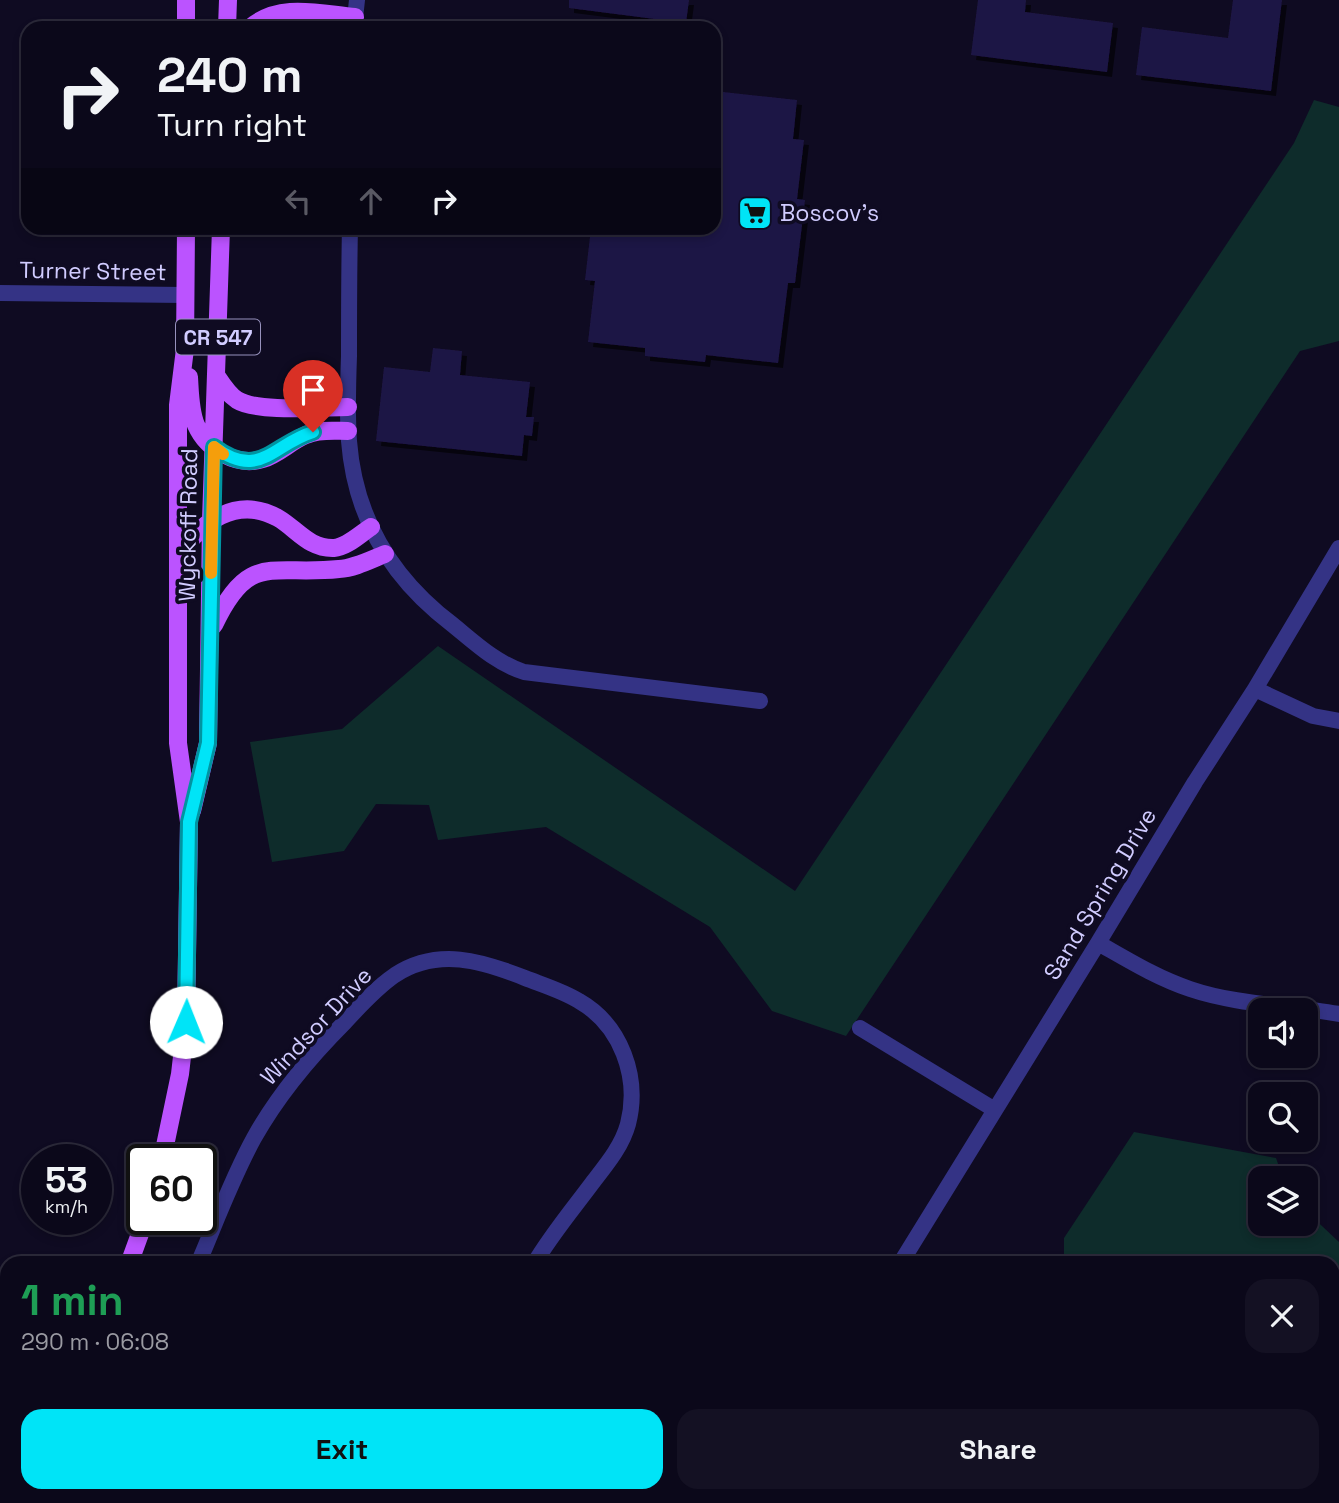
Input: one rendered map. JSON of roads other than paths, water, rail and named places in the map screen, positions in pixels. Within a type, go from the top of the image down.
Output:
[{"type":"main road","points":[[186,0],[186,21]]},
{"type":"main road","points":[[227,21],[228,0]]},
{"type":"main road","points":[[262,21],[272,15],[298,11],[355,15]]},
{"type":"main road","name":"Wyckoff Road","points":[[165,1144],[180,1074],[186,1022],[189,822],[178,743],[178,405],[185,349],[186,235]]},
{"type":"main road","name":"Wyckoff Road","points":[[189,822],[208,743],[221,235]]},
{"type":"main road","points":[[185,349],[194,419],[201,433],[214,447],[233,458],[258,460],[273,455],[309,433],[348,432]]},
{"type":"main road","points":[[216,375],[226,391],[246,404],[276,407],[348,407]]},
{"type":"main road","points":[[179,557],[194,536],[212,520],[233,511],[259,511],[276,517],[305,539],[332,548],[346,544],[371,527]]},
{"type":"main road","points":[[211,632],[231,594],[251,575],[269,571],[341,569],[385,554]]},
{"type":"main road","points":[[132,1256],[140,1235]]},
{"type":"street","points":[[350,235],[348,432],[357,484],[371,527],[385,554],[404,581],[431,608],[512,668],[541,676],[760,701]]},
{"type":"street","name":"Turner Street","points":[[0,292],[185,295]]},
{"type":"street","name":"Sand Spring Drive","points":[[905,1256],[1339,548]]},
{"type":"street","points":[[1255,689],[1313,716],[1339,721]]},
{"type":"street","points":[[1098,943],[1161,978],[1193,990],[1265,1004],[1339,1014]]},
{"type":"street","name":"Windsor Drive","points":[[202,1256],[253,1139],[304,1065],[372,993],[393,976],[424,961],[449,958],[471,959],[495,966],[581,1002],[607,1024],[621,1045],[628,1063],[632,1101],[622,1140],[540,1256]]},
{"type":"street","points":[[860,1028],[995,1110]]},
{"type":"place","name":"Boscov's","points":[[755,213]]}]
